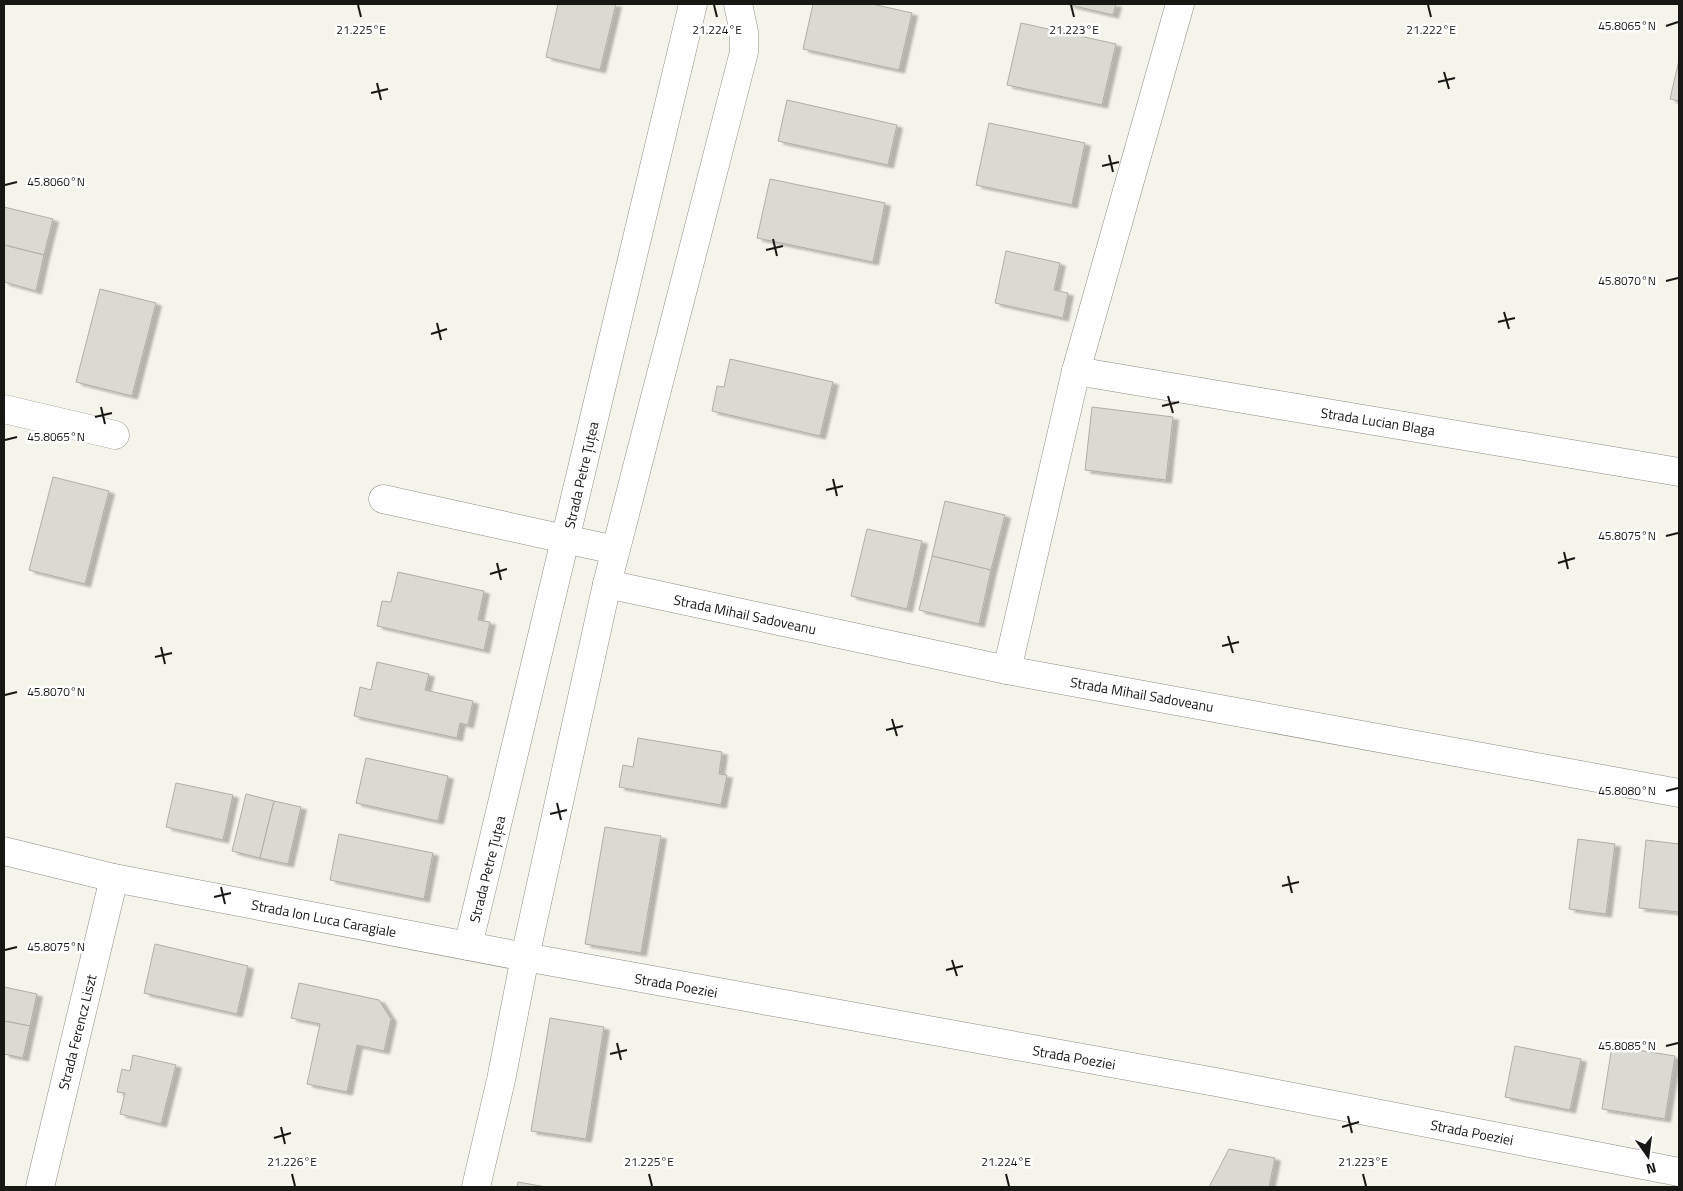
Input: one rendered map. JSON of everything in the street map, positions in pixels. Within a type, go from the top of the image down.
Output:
[{"type":"street","name":"Strada Petre Țuțea","points":[[468,946],[693,4]]},
{"type":"street","points":[[476,1187],[501,1080],[525,957],[615,550],[744,52],[744,32],[738,4]]},
{"type":"street","points":[[1008,670],[1076,371],[1180,4]]},
{"type":"street","name":"Strada Lucian Blaga","points":[[1076,371],[1679,472]]},
{"type":"street","points":[[4,409],[116,434]]},
{"type":"street","points":[[383,499],[615,550]]},
{"type":"street","name":"Strada Mihail Sadoveanu","points":[[607,584],[1008,670],[1679,793]]},
{"type":"street","name":"Strada Ion Luca Caragiale","points":[[4,851],[114,878],[468,946]]},
{"type":"street","name":"Strada Ferencz Liszt","points":[[40,1187],[114,878]]},
{"type":"street","name":"Strada Poeziei","points":[[468,946],[1211,1081],[1679,1172]]},
{"type":"building","points":[[558,4],[616,4],[600,70],[546,57]]},
{"type":"building","points":[[813,4],[872,4],[912,13],[899,70],[803,49]]},
{"type":"building","points":[[1066,4],[1116,4],[1113,15]]},
{"type":"building","points":[[1021,23],[1116,44],[1102,105],[1007,85]]},
{"type":"building","points":[[1679,60],[1679,101],[1670,99]]},
{"type":"building","points":[[787,100],[897,125],[888,165],[778,141]]},
{"type":"building","points":[[989,123],[1085,143],[1072,205],[976,185]]},
{"type":"building","points":[[770,179],[885,203],[873,262],[757,238]]},
{"type":"building","points":[[4,207],[53,219],[44,255],[4,245]]},
{"type":"building","points":[[4,245],[44,255],[36,291],[4,282]]},
{"type":"building","points":[[1006,251],[1060,263],[1054,290],[1068,293],[1063,318],[995,303]]},
{"type":"building","points":[[100,289],[156,303],[132,396],[76,382]]},
{"type":"building","points":[[730,359],[833,382],[820,436],[712,411],[717,386],[724,387]]},
{"type":"building","points":[[1092,407],[1173,417],[1166,480],[1085,470]]},
{"type":"building","points":[[53,477],[109,491],[85,584],[29,570]]},
{"type":"building","points":[[945,501],[1005,515],[991,570],[932,556]]},
{"type":"building","points":[[867,529],[922,541],[907,609],[851,596]]},
{"type":"building","points":[[932,556],[991,570],[979,624],[919,610]]},
{"type":"building","points":[[398,572],[484,591],[478,620],[490,622],[484,650],[377,626],[382,601],[391,602]]},
{"type":"building","points":[[377,662],[429,674],[425,690],[473,701],[468,725],[460,723],[457,738],[354,716],[360,687],[371,690]]},
{"type":"building","points":[[638,738],[722,752],[719,774],[727,775],[721,805],[619,787],[623,765],[633,767]]},
{"type":"building","points":[[366,758],[448,776],[438,821],[356,803]]},
{"type":"building","points":[[176,783],[233,795],[223,840],[166,827]]},
{"type":"building","points":[[246,794],[274,801],[260,858],[232,851]]},
{"type":"building","points":[[274,801],[301,807],[288,864],[260,858]]},
{"type":"building","points":[[605,827],[661,836],[641,953],[585,944]]},
{"type":"building","points":[[339,834],[433,853],[424,899],[330,880]]},
{"type":"building","points":[[1578,839],[1615,844],[1606,914],[1569,909]]},
{"type":"building","points":[[1646,840],[1679,844],[1679,912],[1639,908]]},
{"type":"building","points":[[155,944],[248,966],[237,1014],[144,993]]},
{"type":"building","points":[[299,983],[379,1000],[391,1019],[384,1051],[357,1045],[347,1092],[307,1084],[320,1024],[291,1018]]},
{"type":"building","points":[[4,987],[37,994],[30,1026],[4,1021]]},
{"type":"building","points":[[550,1018],[604,1027],[586,1139],[531,1131]]},
{"type":"building","points":[[4,1021],[30,1026],[23,1058],[4,1054]]},
{"type":"building","points":[[1515,1046],[1581,1059],[1570,1110],[1505,1097]]},
{"type":"building","points":[[1612,1046],[1675,1056],[1665,1119],[1602,1109]]},
{"type":"building","points":[[133,1055],[176,1065],[161,1124],[120,1114],[125,1093],[117,1092],[122,1069],[130,1071]]},
{"type":"building","points":[[1229,1149],[1275,1158],[1269,1187],[1209,1187]]},
{"type":"building","points":[[518,1182],[546,1187],[517,1187]]}]
